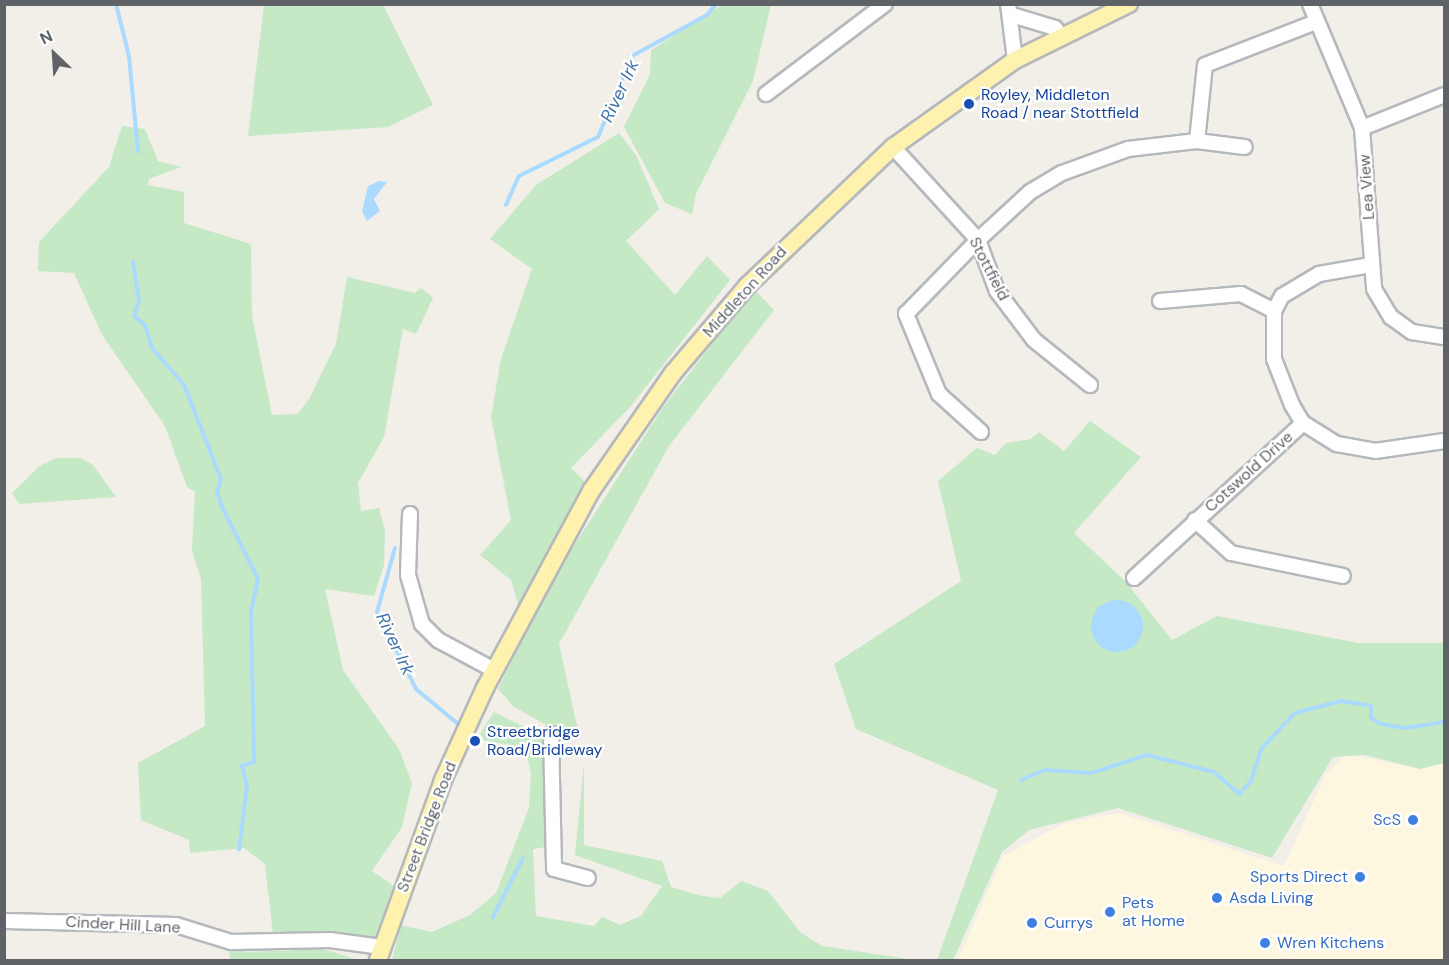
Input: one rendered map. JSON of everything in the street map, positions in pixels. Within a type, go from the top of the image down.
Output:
[{"type":"main road","name":"Middleton Road","points":[[481,696],[574,520],[662,388],[747,286],[892,147],[1015,60],[1060,35],[1129,4]]},
{"type":"main road","name":"Street Bridge Road","points":[[380,954],[443,780],[481,696]]},
{"type":"street","points":[[766,93],[885,4]]},
{"type":"street","name":"Lea View","points":[[1310,4],[1362,128],[1374,289],[1391,317],[1412,332],[1444,337]]},
{"type":"street","points":[[1015,60],[1008,34],[1010,10],[1055,28],[1060,35]]},
{"type":"street","points":[[1197,141],[1205,65],[1316,22]]},
{"type":"street","points":[[1362,128],[1444,95]]},
{"type":"street","points":[[981,432],[939,394],[906,315],[978,240],[1030,192],[1062,173],[1128,148],[1197,141],[1245,147]]},
{"type":"street","name":"Stottfield","points":[[892,147],[978,240],[997,291],[1034,340],[1090,385]]},
{"type":"street","points":[[1371,265],[1319,274],[1282,296],[1274,310],[1274,359],[1303,423],[1337,444],[1375,451],[1444,441]]},
{"type":"street","points":[[1161,301],[1241,294],[1274,310]]},
{"type":"street","name":"Cotswold Drive","points":[[1134,578],[1303,423]]},
{"type":"street","points":[[410,514],[408,575],[422,624],[438,640],[494,670]]},
{"type":"street","name":"Cotswold Drive","points":[[1195,520],[1232,554],[1343,576]]},
{"type":"street","points":[[551,734],[554,869],[588,878]]},
{"type":"street","name":"Cinder Hill Lane","points":[[4,921],[176,925],[231,942],[330,940],[380,954]]},
{"type":"shaded area","points":[[1347,754],[1420,769],[1444,763],[1444,960],[958,960],[1003,856],[1065,823],[1119,813],[1284,866],[1326,774]]},
{"type":"green space","points":[[264,5],[383,5],[433,105],[388,127],[248,136]]},
{"type":"green space","points":[[722,5],[771,5],[753,81],[696,194],[692,214],[665,203],[624,127],[650,74],[651,50]]},
{"type":"green space","points":[[122,126],[145,129],[158,161],[181,167],[149,179],[148,185],[184,192],[184,223],[251,244],[252,316],[272,415],[298,414],[309,399],[336,344],[347,277],[415,293],[421,288],[433,298],[416,334],[403,329],[384,437],[358,483],[361,511],[379,508],[385,531],[384,565],[374,596],[325,589],[343,670],[399,749],[412,783],[402,827],[372,871],[394,886],[378,938],[335,931],[273,934],[265,864],[244,848],[190,853],[189,840],[141,820],[138,763],[205,726],[201,579],[192,551],[195,492],[187,487],[165,426],[102,335],[74,273],[38,271],[39,242],[109,167]]},
{"type":"green space","points":[[619,133],[636,155],[659,209],[626,241],[675,295],[707,256],[730,280],[630,407],[571,468],[587,484],[520,611],[511,580],[480,555],[511,520],[491,417],[501,359],[532,269],[490,239],[536,185]]},
{"type":"green space","points":[[754,289],[774,310],[669,446],[559,644],[579,735],[559,732],[514,707],[498,689],[548,586],[662,409]]},
{"type":"green space","points":[[1090,421],[1141,457],[1074,533],[1125,581],[1172,640],[1217,616],[1359,643],[1444,643],[1444,763],[1420,769],[1365,755],[1333,757],[1272,858],[1118,808],[1029,830],[1002,852],[953,960],[937,960],[998,790],[856,729],[834,664],[961,581],[938,481],[977,448],[995,455],[1006,443],[1031,439],[1039,432],[1064,451]]},
{"type":"green space","points":[[57,458],[81,458],[93,465],[116,497],[19,504],[12,493],[41,465]]},
{"type":"green space","points":[[494,712],[544,737],[545,847],[533,849],[536,916],[594,926],[602,917],[620,925],[641,916],[662,886],[575,855],[584,763],[584,845],[662,861],[671,887],[702,896],[720,898],[741,881],[768,891],[800,932],[822,946],[915,960],[392,960],[401,925],[432,932],[470,915],[496,893],[529,808],[531,774],[526,748],[477,739]]},
{"type":"green space","points":[[229,947],[247,952],[324,949],[357,960],[230,960]]},
{"type":"water","points":[[379,181],[387,182],[374,199],[380,211],[367,221],[362,211],[368,186]]},
{"type":"water","points":[[1117,600],[1127,602],[1135,608],[1141,616],[1143,626],[1141,636],[1135,644],[1127,650],[1117,652],[1107,650],[1099,644],[1093,636],[1091,626],[1093,616],[1099,608],[1107,602]]},
{"type":"waterway","points":[[116,4],[129,56],[138,152]]},
{"type":"waterway","name":"River Irk","points":[[506,205],[519,176],[598,137],[632,56],[707,15],[716,4]]},
{"type":"waterway","points":[[133,262],[139,301],[134,316],[145,325],[152,348],[184,385],[221,479],[217,492],[223,509],[258,579],[251,613],[254,762],[242,766],[247,786],[239,849]]},
{"type":"waterway","name":"River Irk","points":[[395,548],[377,612],[416,689],[457,723]]},
{"type":"waterway","points":[[1021,780],[1044,770],[1091,773],[1147,755],[1214,772],[1239,794],[1251,781],[1262,748],[1295,713],[1341,701],[1371,706],[1371,718],[1381,724],[1406,728],[1444,722]]},
{"type":"waterway","name":"River Irk","points":[[493,917],[523,858]]},
{"type":"place","name":"Royley, Middleton Road / near Stottfield","points":[[969,104]]},
{"type":"place","name":"Streetbridge Road/Bridleway","points":[[475,741]]},
{"type":"place","name":"ScS","points":[[1413,820]]},
{"type":"place","name":"Sports Direct","points":[[1360,877]]},
{"type":"place","name":"Asda Living","points":[[1217,898]]},
{"type":"place","name":"Pets at Home","points":[[1110,912]]},
{"type":"place","name":"Currys","points":[[1032,923]]},
{"type":"place","name":"Wren Kitchens","points":[[1265,943]]}]
